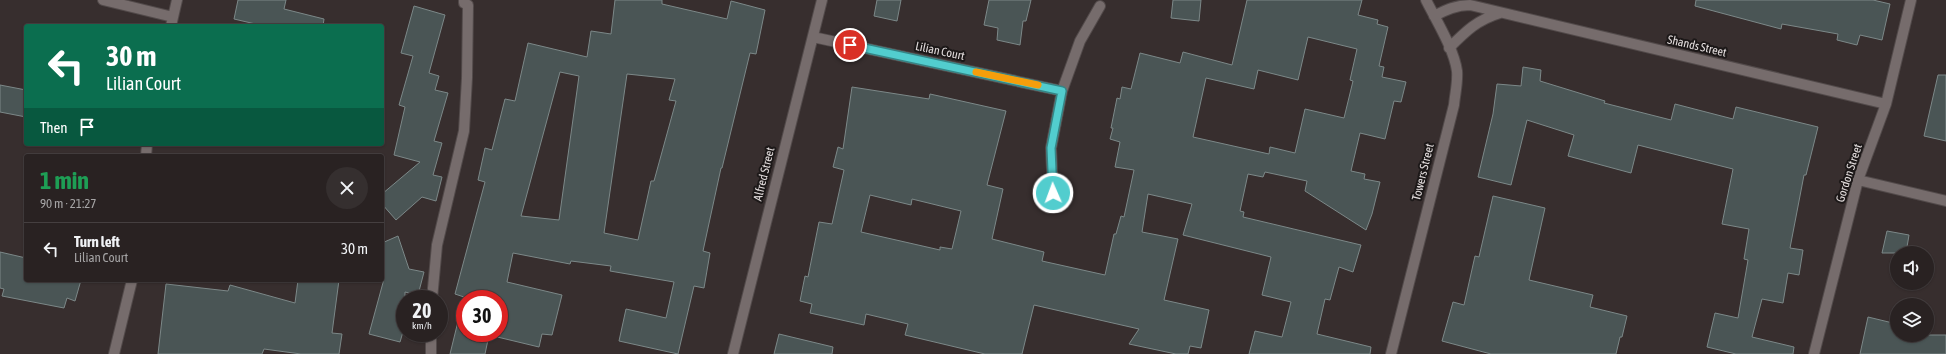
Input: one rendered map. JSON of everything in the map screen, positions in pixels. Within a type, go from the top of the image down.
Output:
[{"type":"street","points":[[103,0],[172,22],[177,0]]},
{"type":"street","name":"Alfred Street","points":[[733,354],[822,0]]},
{"type":"street","name":"Towers Street","points":[[1391,354],[1454,105],[1457,72],[1449,48],[1426,0]]},
{"type":"street","name":"Gordon Street","points":[[1814,354],[1858,180],[1886,104],[1911,0]]},
{"type":"street","points":[[433,290],[437,245],[464,131],[467,78],[468,2]]},
{"type":"street","name":"Shands Street","points":[[1434,16],[1448,8],[1470,5],[1886,104]]},
{"type":"street","points":[[1053,193],[1051,148],[1062,91],[1080,41],[1100,6]]},
{"type":"street","points":[[1449,48],[1465,32],[1485,18],[1502,13]]},
{"type":"street","name":"Lilian Court","points":[[812,37],[1062,91]]},
{"type":"street","points":[[1858,180],[1946,201]]},
{"type":"street","points":[[114,354],[132,282]]},
{"type":"street","points":[[431,342],[431,354]]},
{"type":"building","points":[[238,0],[286,0],[284,9],[324,19],[323,24],[255,24],[234,19]]},
{"type":"building","points":[[615,0],[662,0],[662,4],[727,19],[731,1],[765,10],[756,54],[750,53],[721,168],[703,251],[710,253],[704,288],[694,286],[678,354],[619,341],[626,309],[666,318],[674,282],[610,271],[611,266],[571,261],[570,264],[513,253],[507,282],[562,295],[552,335],[542,334],[539,347],[508,340],[508,290],[456,290],[485,182],[478,180],[485,148],[492,150],[505,99],[515,101],[528,43],[587,57],[591,31],[611,34]],"holes":[[[560,72],[579,76],[559,220],[521,216]],[[627,74],[675,79],[669,100],[676,101],[654,181],[651,181],[638,240],[604,233]]]},
{"type":"building","points":[[877,0],[901,0],[897,21],[874,16]]},
{"type":"building","points":[[989,0],[1031,0],[1026,21],[1023,21],[1020,45],[997,40],[998,28],[984,25]]},
{"type":"building","points":[[1173,0],[1201,0],[1199,21],[1171,18]]},
{"type":"building","points":[[1247,0],[1362,0],[1358,15],[1378,20],[1377,24],[1388,27],[1379,66],[1384,67],[1382,77],[1406,82],[1401,102],[1394,101],[1385,139],[1360,133],[1351,171],[1365,174],[1364,179],[1380,182],[1372,214],[1366,230],[1305,191],[1307,181],[1265,172],[1263,177],[1248,174],[1240,211],[1244,212],[1243,217],[1361,245],[1353,272],[1339,267],[1330,300],[1325,299],[1317,334],[1371,347],[1370,354],[1249,354],[1255,331],[1282,337],[1291,302],[1262,295],[1271,257],[1183,235],[1192,204],[1148,194],[1142,232],[1178,239],[1164,300],[1209,310],[1201,348],[1190,346],[1188,354],[1176,354],[1129,344],[1139,329],[1034,305],[1022,354],[985,354],[905,335],[908,324],[866,314],[864,325],[810,313],[812,304],[800,301],[805,276],[808,277],[819,222],[832,224],[844,170],[833,167],[838,147],[843,149],[852,87],[929,99],[930,94],[1006,111],[987,185],[1003,189],[992,239],[1044,252],[1042,261],[1105,275],[1114,234],[1116,234],[1121,216],[1124,217],[1134,170],[1115,167],[1120,142],[1110,139],[1113,128],[1111,128],[1117,98],[1120,99],[1122,87],[1131,89],[1140,53],[1180,63],[1183,52],[1232,65]],"holes":[[[1308,37],[1357,49],[1350,80],[1353,81],[1344,118],[1305,109],[1295,153],[1270,147],[1269,154],[1193,137],[1206,78],[1254,89],[1258,70],[1298,80]],[[870,195],[911,205],[912,199],[961,211],[952,249],[940,247],[940,250],[861,232]]]},
{"type":"building","points":[[1696,0],[1873,0],[1890,4],[1882,40],[1860,35],[1857,45],[1837,40],[1838,34],[1782,24],[1781,29],[1695,6]]},
{"type":"building","points":[[414,6],[445,15],[429,73],[439,76],[435,90],[448,93],[434,141],[442,143],[433,175],[442,177],[436,201],[422,197],[396,220],[384,206],[384,192],[420,162],[394,155],[405,107],[399,105],[413,56],[401,53]]},
{"type":"building","points":[[1523,67],[1541,70],[1540,81],[1605,101],[1604,103],[1671,120],[1675,104],[1733,119],[1736,107],[1818,127],[1806,175],[1804,175],[1790,248],[1803,250],[1799,275],[1788,273],[1783,303],[1762,299],[1752,337],[1794,347],[1793,354],[1736,354],[1707,347],[1715,313],[1738,318],[1748,260],[1744,259],[1749,229],[1722,224],[1733,169],[1638,145],[1631,173],[1568,156],[1574,135],[1527,120],[1511,185],[1478,177],[1493,114],[1497,84],[1521,86]]},
{"type":"building","points":[[1938,75],[1946,75],[1946,141],[1924,136]]},
{"type":"building","points":[[0,85],[24,90],[24,117],[0,112]]},
{"type":"building","points":[[1493,196],[1545,208],[1529,280],[1593,295],[1590,307],[1627,316],[1616,354],[1491,354],[1442,341],[1453,302],[1464,305],[1475,256],[1479,257]]},
{"type":"building","points":[[1887,231],[1909,235],[1907,246],[1890,246],[1890,253],[1882,253]]},
{"type":"building","points":[[398,236],[409,269],[424,272],[419,290],[396,290],[396,341],[369,334],[384,279],[384,242]]},
{"type":"building","points":[[0,252],[24,258],[24,282],[80,282],[75,301],[67,298],[64,308],[2,296],[4,289],[0,288]]},
{"type":"building","points":[[298,282],[339,282],[332,333],[342,334],[339,354],[301,354],[264,349],[262,354],[158,354],[166,284],[228,291],[230,285],[295,303]]},
{"type":"building","points":[[1868,317],[1890,322],[1890,342],[1934,342],[1934,335],[1946,335],[1946,354],[1860,354]]},
{"type":"building","points":[[456,330],[456,342],[488,342],[485,354],[450,354]]},
{"type":"building","points":[[779,334],[833,347],[832,354],[774,354]]},
{"type":"slow traffic","points":[[976,72],[1038,85]]},
{"type":"route","points":[[850,45],[1062,91],[1051,148],[1053,193]]}]
